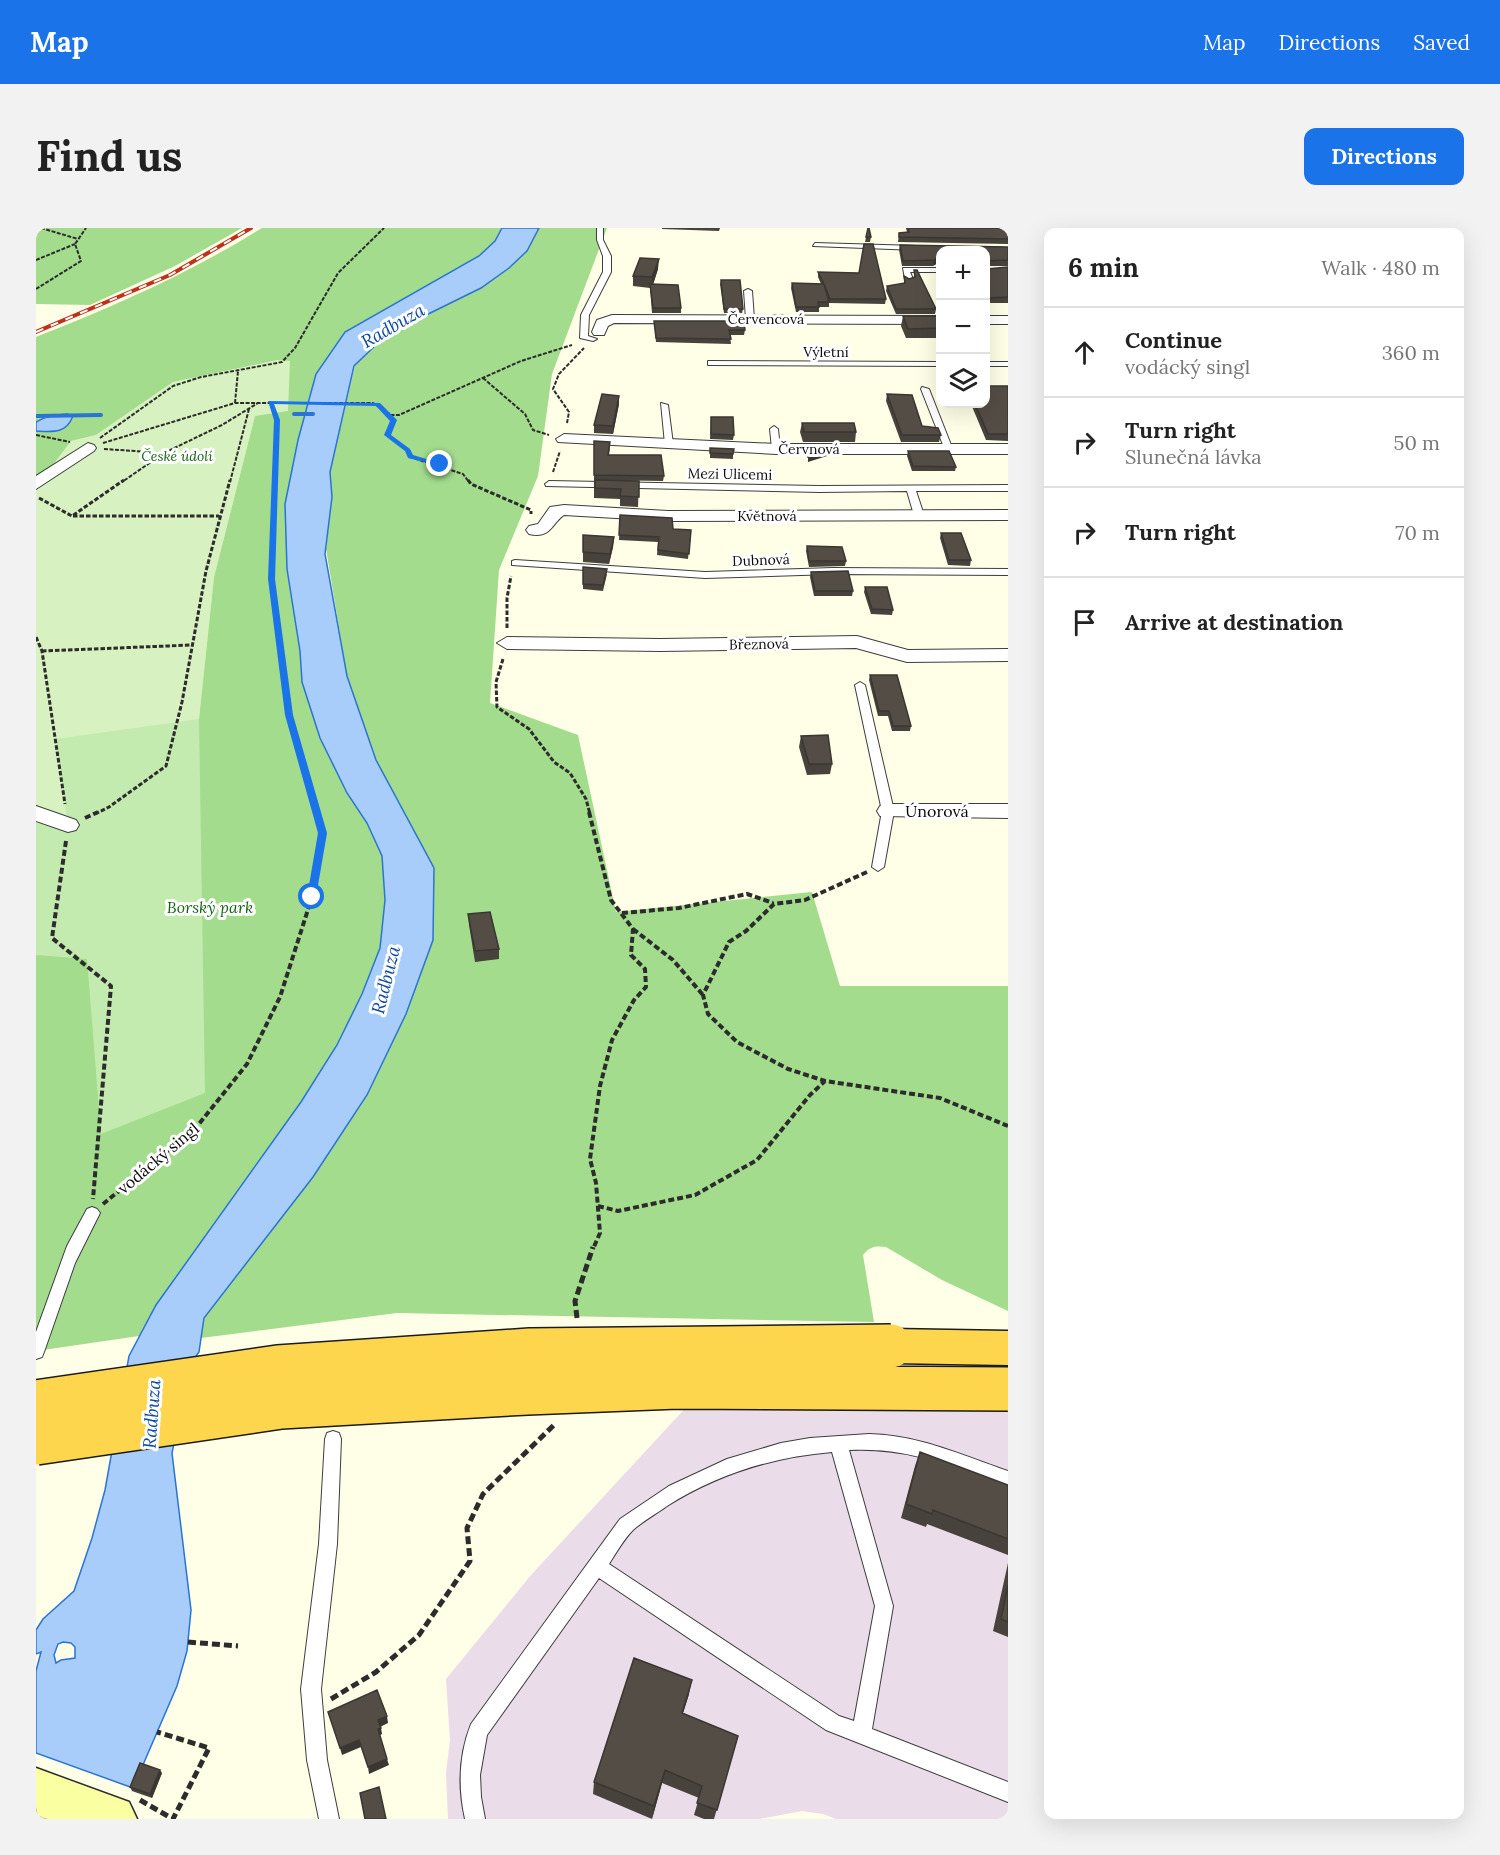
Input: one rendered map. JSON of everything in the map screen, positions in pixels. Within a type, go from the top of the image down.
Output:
[{"type":"highway","points":[[36,1402],[278,1367],[507,1352],[891,1346],[1008,1347]]},
{"type":"highway","points":[[36,1443],[281,1407],[527,1393],[677,1387],[1008,1389]]},
{"type":"main road","points":[[36,1792],[72,1802],[125,1809]]},
{"type":"street","name":"Červencová","points":[[592,336],[602,323],[612,319],[936,320]]},
{"type":"street","points":[[990,320],[1008,320]]},
{"type":"street","name":"Červnová","points":[[564,439],[776,449],[1008,449]]},
{"type":"street","points":[[36,484],[88,448]]},
{"type":"street","name":"Květnová","points":[[531,534],[544,528],[556,511],[564,510],[668,516],[1008,515]]},
{"type":"street","name":"Březnová","points":[[507,643],[660,645],[857,642],[907,656],[1008,655]]},
{"type":"street","name":"Únorová","points":[[888,811],[1008,811]]},
{"type":"street","points":[[36,813],[68,825]]},
{"type":"lane","points":[[592,336],[585,315],[607,272],[607,256],[600,240],[600,228]]},
{"type":"lane","points":[[815,246],[926,248]]},
{"type":"lane","points":[[909,279],[906,270],[936,270]]},
{"type":"lane","points":[[748,291],[750,319]]},
{"type":"lane","name":"Výletní","points":[[711,363],[936,364]]},
{"type":"lane","points":[[990,364],[1008,364]]},
{"type":"lane","points":[[925,389],[949,450]]},
{"type":"lane","points":[[664,405],[669,444]]},
{"type":"lane","points":[[774,429],[776,449]]},
{"type":"lane","name":"Mezi Ulicemi","points":[[549,484],[820,489],[1008,488]]},
{"type":"lane","points":[[910,487],[919,515]]},
{"type":"lane","name":"Dubnová","points":[[515,563],[705,575],[833,571],[1008,572]]},
{"type":"lane","points":[[860,685],[888,811]]},
{"type":"lane","name":"Únorová","points":[[878,867],[888,811]]},
{"type":"lane","points":[[36,1352],[51,1317],[78,1235],[92,1213]]},
{"type":"lane","points":[[329,1819],[317,1760],[311,1689],[323,1600],[333,1439]]},
{"type":"lane","points":[[475,1819],[469,1783],[471,1756],[478,1731],[626,1525],[658,1500],[716,1470],[760,1454],[811,1444],[874,1440],[918,1447],[1008,1479]]},
{"type":"lane","points":[[838,1443],[884,1606],[861,1734]]},
{"type":"lane","points":[[596,1566],[833,1723],[1008,1792]]},
{"type":"path","points":[[41,228],[78,239]]},
{"type":"path","points":[[36,260],[75,244],[86,228]]},
{"type":"path","points":[[88,448],[173,386],[282,362],[295,348],[338,273],[384,228]]},
{"type":"path","points":[[36,289],[81,261],[75,244]]},
{"type":"path","points":[[391,415],[399,415],[521,361],[554,353],[592,336]]},
{"type":"path","points":[[549,484],[564,439],[568,412],[553,389],[554,381],[592,336]]},
{"type":"path","points":[[235,403],[238,371]]},
{"type":"path","points":[[483,378],[525,414],[533,430],[564,439]]},
{"type":"path","points":[[72,516],[164,453],[222,425],[259,402]]},
{"type":"path","name":"vodácký singl","points":[[92,1213],[195,1129],[247,1064],[280,997],[312,897],[322,833],[289,715],[276,617],[272,579],[277,420],[270,402]]},
{"type":"path","points":[[88,448],[235,403],[370,403],[383,408],[391,415],[394,420],[387,435],[408,450],[410,457],[464,474],[471,484],[531,510],[531,534]]},
{"type":"path","points":[[68,825],[109,807],[166,766],[182,702],[219,516],[249,409]]},
{"type":"path","points":[[36,435],[88,448],[164,453]]},
{"type":"path","points":[[36,496],[72,516],[219,516]]},
{"type":"path","points":[[515,563],[508,586],[507,643],[496,682],[497,707],[530,729],[554,762],[570,773],[586,799],[611,900],[633,929],[673,960],[703,995],[708,1014],[737,1042],[788,1069],[825,1081],[940,1098],[1008,1126]]},
{"type":"path","points":[[36,637],[42,651],[68,825],[52,938],[111,986],[92,1213]]},
{"type":"path","points":[[42,651],[192,645]]},
{"type":"path","points":[[621,914],[678,908],[747,894],[774,904],[805,900],[878,867]]},
{"type":"path","points":[[703,995],[729,942],[746,931],[774,904]]},
{"type":"path","points":[[577,1320],[575,1301],[587,1261],[600,1233],[590,1159],[600,1086],[612,1040],[633,1000],[646,987],[645,969],[631,955],[633,929]]},
{"type":"path","points":[[598,1206],[618,1211],[694,1195],[756,1160],[825,1081]]},
{"type":"path","points":[[312,1710],[376,1672],[419,1635],[470,1561],[467,1528],[483,1494],[562,1417]]},
{"type":"path","points":[[188,1642],[238,1646]]},
{"type":"path","points":[[125,1809],[173,1819],[209,1748],[157,1732]]},
{"type":"shaded area","points":[[884,1366],[1008,1412],[1008,1819],[836,1819],[823,1814],[802,1811],[759,1819],[448,1819],[446,1773],[450,1740],[446,1679],[531,1575],[691,1402]]},
{"type":"green space","points":[[36,228],[242,228],[175,266],[90,305],[36,304]]},
{"type":"green space","name":"Borský park","points":[[262,228],[502,228],[454,272],[345,333],[302,682],[320,738],[301,1102],[207,1233],[36,1191],[36,337],[152,288]]},
{"type":"green space","points":[[262,228],[502,228],[495,241],[479,256],[345,333],[316,374],[299,436],[285,503],[287,565],[300,651],[302,682],[320,738],[347,793],[367,823],[382,856],[385,900],[380,948],[362,994],[337,1045],[301,1102],[156,1305],[139,1336],[36,1351],[36,955],[87,959],[101,1134],[205,1093],[199,719],[214,577],[255,416],[278,360],[173,382],[96,435],[71,441],[53,465],[36,478],[36,431],[57,432],[67,414],[49,416],[36,422],[36,337],[152,288]]},
{"type":"green space","points":[[539,228],[607,228],[552,374],[538,476],[499,570],[490,703],[578,735],[616,912],[812,892],[840,986],[1008,986],[1008,1311],[942,1280],[886,1247],[873,1247],[863,1255],[874,1322],[397,1313],[201,1338],[204,1318],[313,1177],[367,1095],[403,810],[376,760],[347,676],[326,549],[332,497],[330,472],[355,366],[379,342],[442,306],[481,288],[527,251]]},
{"type":"green space","name":"České údolí","points":[[278,360],[290,361],[288,411],[255,416],[214,577],[199,719],[55,739],[67,818],[36,823],[36,478],[53,465],[71,441],[96,435],[173,382]]},
{"type":"water","name":"Radbuza","points":[[502,228],[539,228],[527,251],[509,268],[481,288],[410,323],[379,342],[354,366],[330,472],[332,497],[325,554],[347,676],[376,760],[434,868],[433,940],[406,1014],[367,1095],[313,1177],[204,1318],[199,1352],[191,1363],[172,1453],[191,1610],[187,1651],[177,1686],[133,1788],[36,1753],[36,1671],[41,1652],[36,1654],[36,1630],[43,1619],[74,1591],[92,1538],[105,1490],[129,1356],[156,1305],[301,1102],[337,1045],[362,994],[380,948],[385,900],[382,856],[367,823],[347,793],[320,738],[302,682],[300,651],[287,569],[285,504],[298,440],[316,374],[345,332],[479,256],[495,241]],"holes":[[[71,1643],[75,1647],[75,1658],[56,1663],[54,1655],[58,1644]]]},
{"type":"water","points":[[67,414],[73,416],[63,429],[36,431],[36,422],[43,418]]},
{"type":"building","points":[[869,228],[871,237],[866,237]]},
{"type":"building","points":[[908,228],[1008,228],[1008,239],[899,237],[899,233],[909,232]]},
{"type":"building","points":[[864,244],[873,244],[886,299],[830,299],[818,272],[859,273]]},
{"type":"building","points":[[900,245],[954,246],[936,246],[936,259],[934,260],[903,261]]},
{"type":"building","points":[[990,247],[1008,247],[1008,260],[990,261]]},
{"type":"building","points":[[640,258],[659,259],[652,277],[633,276]]},
{"type":"building","points":[[1008,267],[1008,297],[990,298],[990,269]]},
{"type":"building","points":[[914,270],[917,270],[936,309],[896,309],[887,286],[905,283],[904,276],[909,279],[915,277]]},
{"type":"building","points":[[721,280],[740,280],[743,309],[724,309]]},
{"type":"building","points":[[792,283],[824,284],[829,302],[818,302],[819,307],[796,307]]},
{"type":"building","points":[[650,284],[678,285],[681,308],[653,308]]},
{"type":"building","points":[[903,316],[936,316],[936,328],[908,329]]},
{"type":"building","points":[[654,321],[744,321],[745,330],[729,330],[731,339],[656,338]]},
{"type":"building","points":[[990,386],[1008,386],[1008,434],[988,434],[977,408],[990,408]]},
{"type":"building","points":[[602,394],[619,396],[613,426],[594,425]]},
{"type":"building","points":[[887,394],[912,395],[922,426],[938,428],[941,435],[902,435]]},
{"type":"building","points":[[711,417],[733,417],[734,435],[711,434]]},
{"type":"building","points":[[802,423],[854,423],[856,432],[804,432]]},
{"type":"building","points":[[594,441],[610,442],[608,455],[661,455],[664,476],[594,475]]},
{"type":"building","points":[[710,448],[734,449],[733,454],[710,453]]},
{"type":"building","points":[[807,451],[828,451],[808,457]]},
{"type":"building","points":[[908,451],[949,451],[956,467],[913,466]]},
{"type":"building","points":[[595,480],[639,481],[639,497],[620,496],[621,489],[595,488]]},
{"type":"building","points":[[620,515],[672,518],[673,529],[691,530],[689,554],[658,550],[659,537],[619,535]]},
{"type":"building","points":[[941,533],[961,533],[971,560],[949,560]]},
{"type":"building","points":[[583,535],[614,537],[610,554],[583,552]]},
{"type":"building","points":[[807,546],[842,547],[846,561],[809,561]]},
{"type":"building","points":[[583,567],[607,569],[603,585],[583,584]]},
{"type":"building","points":[[848,571],[853,591],[815,591],[811,572]]},
{"type":"building","points":[[865,587],[887,587],[893,610],[872,609]]},
{"type":"building","points":[[870,675],[897,675],[911,726],[893,726],[889,711],[879,711]]},
{"type":"building","points":[[828,735],[832,764],[809,764],[801,736]]},
{"type":"building","points":[[490,912],[499,949],[475,951],[468,914]]},
{"type":"building","points":[[920,1452],[1008,1485],[1008,1539],[933,1510],[932,1514],[906,1504]]},
{"type":"building","points":[[1008,1585],[1008,1622],[1001,1619]]},
{"type":"building","points":[[634,1658],[692,1680],[682,1713],[738,1736],[717,1810],[697,1803],[702,1786],[665,1770],[654,1806],[594,1782]]},
{"type":"building","points":[[377,1690],[387,1716],[378,1720],[381,1728],[378,1729],[387,1759],[368,1767],[359,1740],[340,1748],[328,1712]]},
{"type":"building","points":[[140,1763],[160,1770],[150,1794],[130,1787]]},
{"type":"building","points":[[379,1787],[386,1819],[365,1819],[360,1793]]},
{"type":"waterway","points":[[294,414],[313,414]]},
{"type":"waterway","points":[[36,416],[101,415]]},
{"type":"railway","points":[[36,332],[170,275],[251,228]]},
{"type":"route","points":[[312,897],[322,833],[289,715],[276,617],[272,579],[277,420],[270,402],[370,403],[377,405],[394,420],[387,435],[408,450],[410,457],[440,464]]}]
